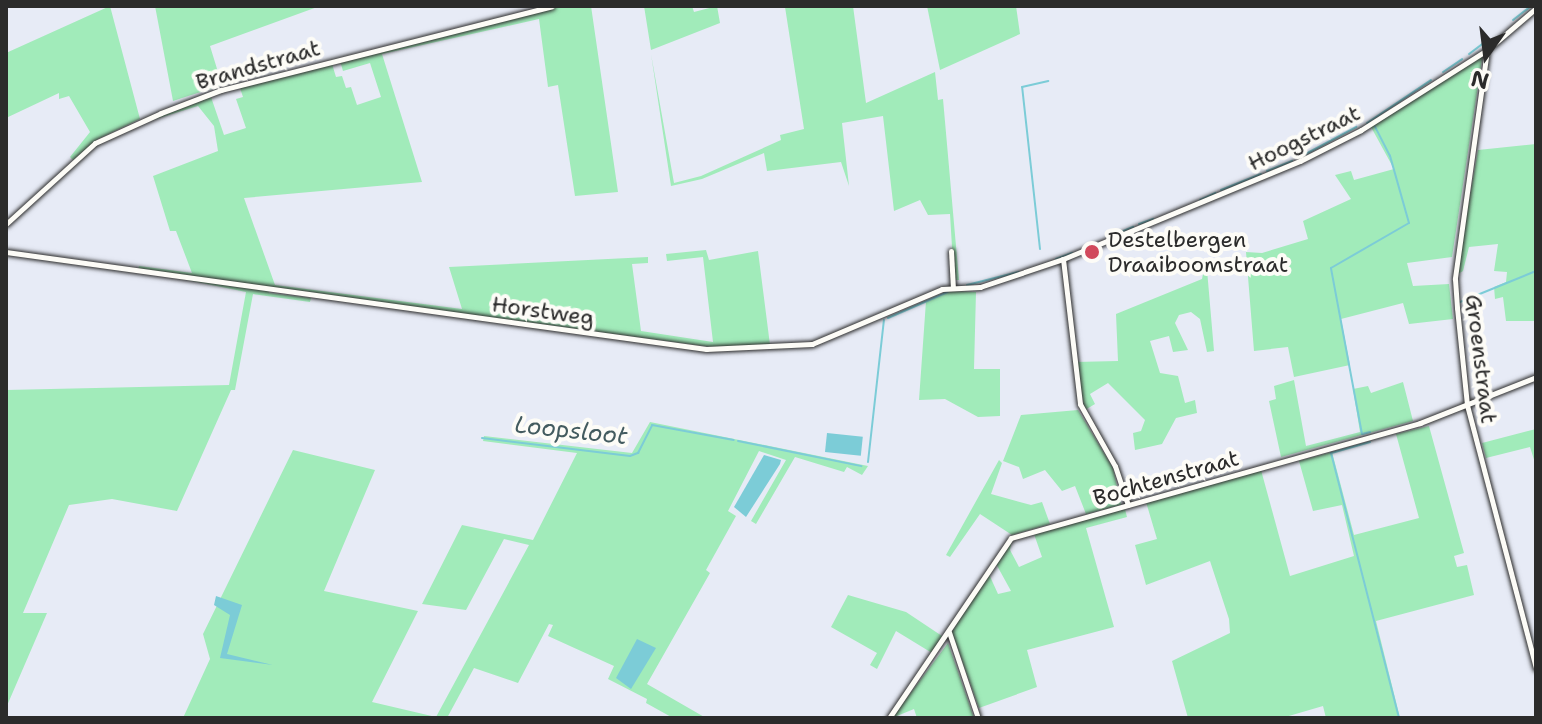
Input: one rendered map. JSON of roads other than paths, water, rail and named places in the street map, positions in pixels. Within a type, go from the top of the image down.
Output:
[{"type":"street","name":"Brandstraat","points":[[6,224],[95,143],[161,113],[237,86],[552,6]]},
{"type":"street","name":"Hoogstraat","points":[[1063,259],[1300,161],[1361,130],[1487,50],[1536,8]]},
{"type":"street","name":"Groenstraat","points":[[1487,50],[1455,279],[1467,405],[1536,668]]},
{"type":"street","points":[[951,251],[953,287]]},
{"type":"street","name":"Horstweg","points":[[6,252],[706,349],[826,342],[953,287],[980,287],[1063,259]]},
{"type":"street","points":[[1063,259],[1080,404],[1115,466],[1128,505]]},
{"type":"street","name":"Bochtenstraat","points":[[889,718],[1011,538],[1420,423],[1536,377]]},
{"type":"street","points":[[948,631],[978,718]]},
{"type":"water","points":[[827,433],[863,437],[861,456],[825,452]]},
{"type":"water","points":[[764,455],[781,460],[780,464],[746,517],[734,507]]},
{"type":"water","points":[[216,596],[242,605],[227,654],[273,665],[220,658],[230,615],[214,605]]},
{"type":"water","points":[[637,639],[656,648],[631,689],[616,678]]},
{"type":"waterway","name":"Loopsloot","points":[[1513,20],[1531,6]]},
{"type":"waterway","name":"Loopsloot","points":[[1469,54],[1486,41]]},
{"type":"waterway","name":"Loopsloot","points":[[1443,72],[1462,59]]},
{"type":"waterway","name":"Loopsloot","points":[[1367,123],[1431,80]]},
{"type":"waterway","points":[[1040,249],[1022,87],[1048,81]]},
{"type":"waterway","name":"Loopsloot","points":[[1300,157],[1356,127]]},
{"type":"waterway","points":[[1370,432],[1362,434],[1331,268],[1409,223],[1390,156],[1375,127]]},
{"type":"waterway","name":"Loopsloot","points":[[1267,171],[1292,161]]},
{"type":"waterway","name":"Loopsloot","points":[[1221,190],[1261,174]]},
{"type":"waterway","name":"Loopsloot","points":[[1200,200],[1215,193]]},
{"type":"waterway","name":"Loopsloot","points":[[1139,224],[1153,219]]},
{"type":"waterway","name":"Loopsloot","points":[[1114,235],[1133,227]]},
{"type":"waterway","name":"Loopsloot","points":[[1056,259],[1072,253]]},
{"type":"waterway","points":[[1460,302],[1536,271]]},
{"type":"waterway","name":"Loopsloot","points":[[967,285],[1018,272]]},
{"type":"waterway","name":"Loopsloot","points":[[888,318],[948,292]]},
{"type":"waterway","name":"Loopsloot","points":[[868,462],[884,320]]},
{"type":"waterway","name":"Loopsloot","points":[[482,438],[630,456],[638,453],[652,425],[734,440]]},
{"type":"waterway","name":"Loopsloot","points":[[738,441],[861,466]]},
{"type":"waterway","points":[[1370,442],[1331,453],[1399,718]]},
{"type":"place","name":"Destelbergen Draaiboomstraat","points":[[1092,252]]}]
